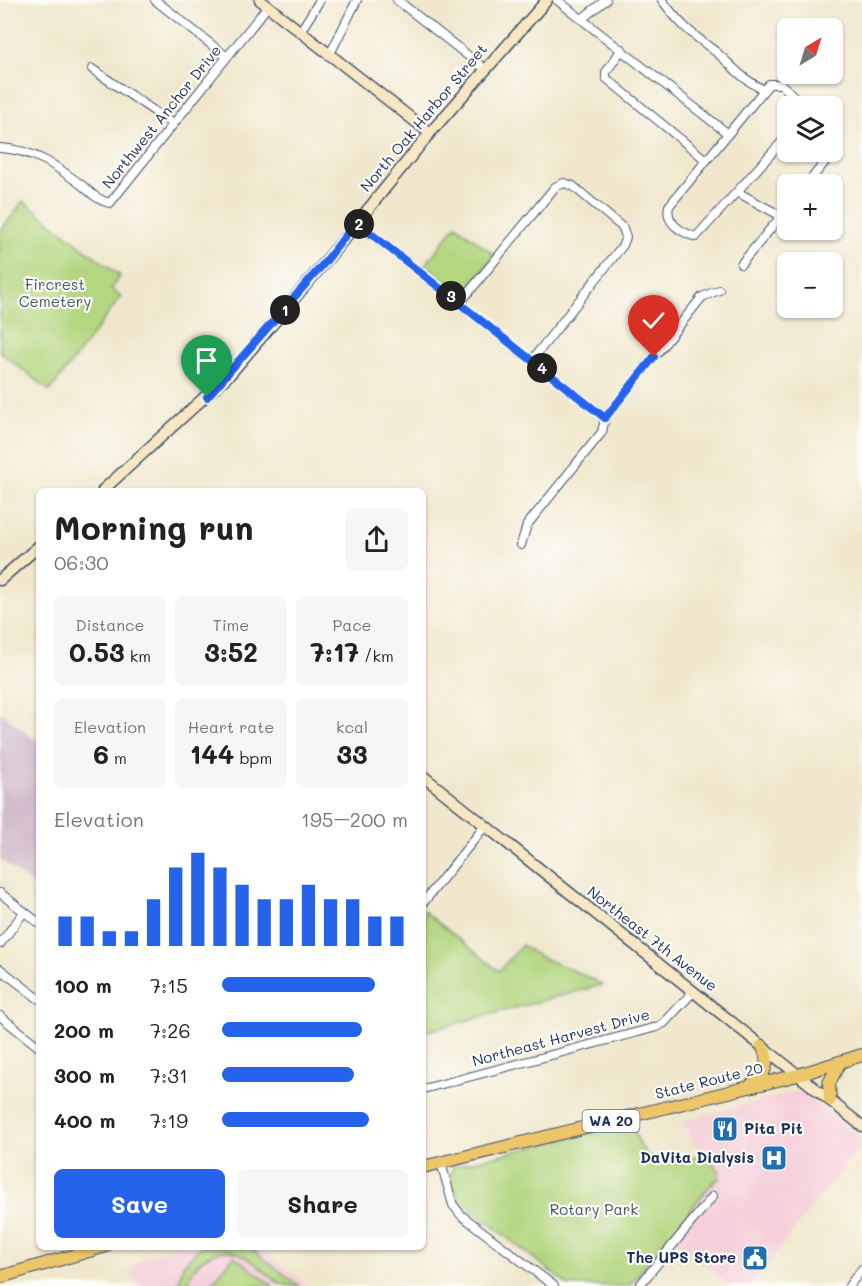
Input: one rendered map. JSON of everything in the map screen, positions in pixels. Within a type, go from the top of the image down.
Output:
[{"type":"main road","points":[[748,1087],[767,1066],[768,1060],[762,1046]]},
{"type":"main road","name":"State Route 20","points":[[426,1166],[798,1075],[862,1055]]},
{"type":"main road","points":[[830,1100],[829,1083],[840,1062]]},
{"type":"main road","points":[[0,1277],[75,1250]]},
{"type":"street","points":[[155,0],[227,57]]},
{"type":"street","points":[[300,32],[320,0]]},
{"type":"street","points":[[329,56],[357,0]]},
{"type":"street","points":[[397,0],[485,69]]},
{"type":"street","name":"North Oak Harbor Street","points":[[106,488],[231,373],[430,133],[547,0]]},
{"type":"street","points":[[557,0],[583,18],[727,133]]},
{"type":"street","points":[[583,18],[606,0]]},
{"type":"street","points":[[662,0],[683,28],[716,52],[741,77],[764,90]]},
{"type":"street","points":[[264,3],[430,133]]},
{"type":"street","name":"Northwest Anchor Drive","points":[[0,148],[27,151],[49,161],[98,198],[110,202],[227,57],[264,3]]},
{"type":"street","points":[[622,49],[606,72],[606,78],[706,160]]},
{"type":"street","points":[[92,69],[173,124]]},
{"type":"street","points":[[777,147],[696,237],[674,226],[669,218],[669,206],[764,90],[774,82],[781,84],[794,96]]},
{"type":"street","points":[[815,174],[825,162]]},
{"type":"street","points":[[460,303],[555,187],[564,183],[573,186],[623,228],[626,237],[623,245],[532,360]]},
{"type":"street","points":[[737,192],[777,214]]},
{"type":"street","points":[[741,264],[777,221]]},
{"type":"street","points":[[356,222],[605,418]]},
{"type":"street","points":[[521,545],[527,525],[602,432],[605,418],[702,297],[719,290]]},
{"type":"street","points":[[0,580],[36,549]]},
{"type":"street","name":"Northeast 7th Avenue","points":[[426,778],[862,1126]]},
{"type":"street","points":[[426,899],[485,825]]},
{"type":"street","points":[[0,893],[36,921]]},
{"type":"street","points":[[0,944],[24,912]]},
{"type":"street","points":[[0,969],[36,997]]},
{"type":"street","name":"Northeast Harvest Drive","points":[[426,1088],[657,1027],[664,1023],[694,991]]},
{"type":"street","points":[[0,1016],[36,1045]]},
{"type":"street","points":[[441,1162],[453,1205],[461,1215],[554,1286]]},
{"type":"street","points":[[639,1286],[713,1196]]},
{"type":"street","points":[[849,1286],[862,1269]]},
{"type":"shaded area","points":[[0,712],[36,741],[36,887],[0,859]]},
{"type":"shaded area","points":[[798,1091],[862,1139],[862,1144],[750,1286],[731,1286],[667,1234],[711,1178],[683,1121]]},
{"type":"shaded area","points":[[168,1250],[262,1250],[308,1286],[143,1286],[127,1274],[135,1264]]},
{"type":"green space","name":"Fircrest Cemetery","points":[[23,201],[120,276],[111,289],[121,297],[50,391],[0,352],[0,232]]},
{"type":"green space","points":[[456,225],[494,255],[468,289],[457,290],[425,265]]},
{"type":"green space","points":[[426,913],[499,971],[522,945],[541,957],[602,985],[426,1031]]},
{"type":"green space","name":"Rotary Park","points":[[632,1123],[637,1139],[650,1157],[668,1162],[706,1153],[719,1171],[719,1179],[712,1183],[629,1286],[569,1286],[459,1200],[449,1177],[454,1166]]},
{"type":"green space","points":[[197,1250],[253,1250],[299,1286],[281,1284],[249,1259],[232,1251],[222,1251],[207,1256],[193,1271],[188,1286],[178,1286],[183,1265]]},
{"type":"green space","points":[[234,1256],[273,1286],[210,1286]]},
{"type":"place","name":"Pita Pit","points":[[725,1129]]},
{"type":"place","name":"DaVita Dialysis","points":[[774,1158]]},
{"type":"place","name":"The UPS Store","points":[[755,1258]]},
{"type":"route","points":[[207,397],[231,373],[356,222],[605,418],[654,357]]}]
